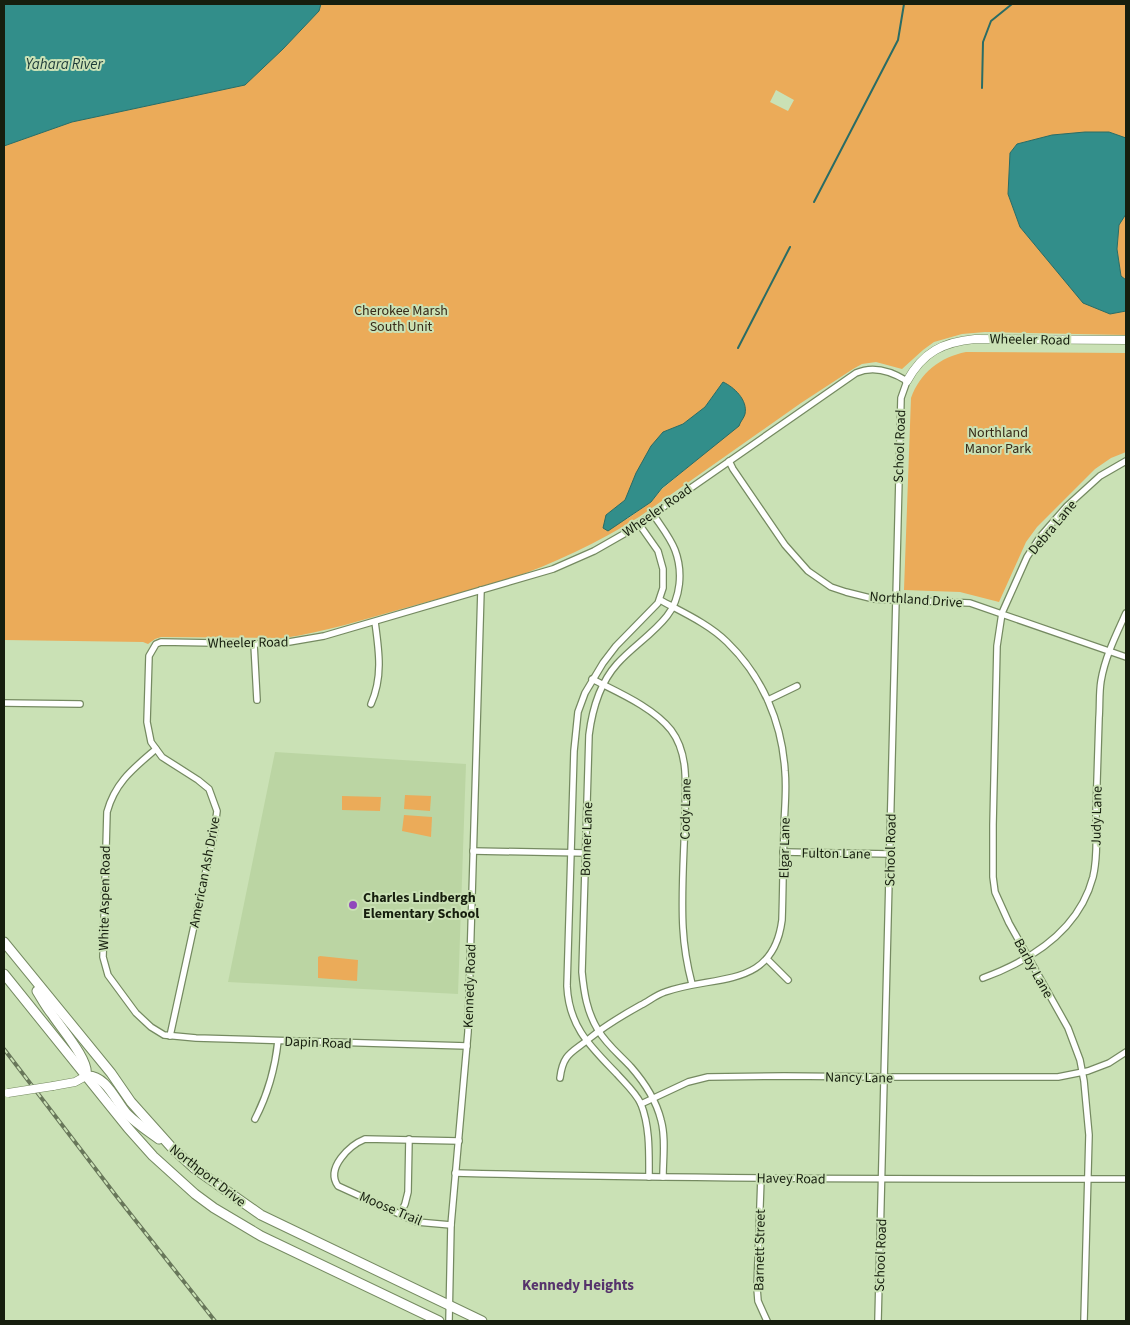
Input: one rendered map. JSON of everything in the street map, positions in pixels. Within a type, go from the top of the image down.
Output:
[{"type":"main road","name":"Northport Drive","points":[[4,942],[111,1073],[131,1102],[173,1150],[221,1188],[261,1215],[482,1321]]},
{"type":"main road","points":[[24,968],[50,1013],[77,1050],[87,1069],[86,1076],[94,1076],[100,1080],[138,1125],[173,1150]]},
{"type":"main road","name":"Northport Drive","points":[[4,974],[153,1156],[174,1176],[214,1208],[261,1236],[440,1321]]},
{"type":"street","name":"Wheeler Road","points":[[156,749],[151,742],[147,722],[149,656],[153,646],[161,642],[254,644],[303,640],[375,622],[529,577],[570,562],[617,538],[639,524],[838,385],[863,370],[880,369],[907,381],[917,365],[932,351],[946,344],[959,340],[975,339],[1126,340]]},
{"type":"street","name":"School Road","points":[[878,1321],[901,398],[907,381]]},
{"type":"street","name":"Northland Drive","points":[[729,461],[733,470],[785,545],[808,571],[822,582],[846,592],[874,599],[970,603],[1126,657]]},
{"type":"street","name":"Debra Lane","points":[[1002,613],[1027,557],[1040,537],[1067,506],[1100,476],[1126,461]]},
{"type":"street","name":"Bonner Lane","points":[[653,514],[675,550],[679,563],[678,591],[673,607],[666,617],[616,665],[596,702],[589,735],[582,972],[586,1004],[598,1031],[644,1083],[653,1098],[662,1127],[662,1177]]},
{"type":"street","points":[[639,524],[658,551],[660,558],[664,579],[660,600]]},
{"type":"street","name":"Kennedy Road","points":[[449,1321],[451,1225],[467,1046],[481,590]]},
{"type":"street","name":"Bonner Lane","points":[[649,1177],[649,1145],[641,1104],[625,1082],[586,1041],[576,1024],[568,998],[567,958],[576,725],[585,693],[592,679],[616,646],[660,600]]},
{"type":"street","name":"Elgar Lane","points":[[560,1078],[563,1061],[569,1054],[610,1022],[663,993],[692,984],[740,976],[759,966],[767,958],[780,936],[786,788],[781,740],[774,712],[750,670],[727,642],[710,629],[660,600]]},
{"type":"street","name":"Barby Lane","points":[[1002,613],[997,646],[993,877],[995,892],[1009,923],[1068,1028],[1082,1072],[1089,1126],[1084,1321]]},
{"type":"street","name":"Judy Lane","points":[[983,978],[1028,956],[1044,946],[1067,926],[1081,906],[1093,876],[1096,848],[1101,682],[1110,651],[1126,613]]},
{"type":"street","points":[[371,704],[377,690],[379,678],[375,622]]},
{"type":"street","points":[[254,644],[257,700]]},
{"type":"street","name":"Cody Lane","points":[[592,679],[662,720],[675,736],[683,758],[686,783],[683,928],[692,984]]},
{"type":"street","points":[[768,700],[797,686]]},
{"type":"street","points":[[4,703],[80,704]]},
{"type":"street","name":"American Ash Drive","points":[[156,749],[162,756],[198,780],[209,790],[217,810],[214,834],[170,1036]]},
{"type":"street","name":"White Aspen Road","points":[[156,749],[117,786],[110,800],[107,812],[103,957],[108,976],[136,1013],[154,1030],[170,1036]]},
{"type":"street","points":[[473,851],[586,853]]},
{"type":"street","name":"Fulton Lane","points":[[783,852],[890,854]]},
{"type":"street","points":[[767,958],[788,980]]},
{"type":"street","name":"Dapin Road","points":[[170,1036],[467,1046]]},
{"type":"street","points":[[255,1118],[265,1100],[272,1076],[278,1041]]},
{"type":"street","name":"Nancy Lane","points":[[641,1104],[688,1082],[716,1076],[1058,1077],[1082,1072],[1108,1063],[1126,1052]]},
{"type":"street","points":[[6,1093],[75,1082],[86,1076]]},
{"type":"street","name":"Moose Trail","points":[[409,1140],[373,1139],[358,1142],[345,1154],[336,1167],[335,1180],[338,1186],[424,1224],[451,1225]]},
{"type":"street","points":[[400,1214],[408,1192],[409,1140],[459,1141]]},
{"type":"street","name":"Havey Road","points":[[455,1173],[649,1177],[1126,1179]]},
{"type":"street","name":"Barnett Street","points":[[761,1178],[757,1288],[758,1301],[767,1321]]},
{"type":"shaded area","name":"Charles Lindbergh Elementary School","points":[[275,752],[466,764],[458,994],[228,982]]},
{"type":"green space","name":"Cherokee Marsh South Unit","points":[[321,4],[1126,4],[1126,138],[1109,132],[1052,135],[1017,144],[1010,153],[1008,194],[1020,227],[1083,302],[1110,314],[1126,311],[1126,335],[985,332],[962,334],[934,342],[902,369],[876,362],[862,364],[801,403],[639,517],[605,537],[534,570],[497,583],[345,625],[284,638],[161,637],[148,644],[143,642],[4,640],[4,146],[72,122],[245,85],[319,11]],"holes":[[[776,90],[794,100],[788,111],[770,102]],[[723,382],[719,441],[662,489],[651,502],[627,519],[606,515],[625,500],[663,432],[683,424],[705,407]]]},
{"type":"green space","points":[[1126,214],[1126,280],[1121,276],[1117,249],[1119,225]]},
{"type":"green space","name":"Northland Manor Park","points":[[966,352],[1126,353],[1126,452],[1111,458],[1095,469],[1037,527],[1026,542],[999,602],[960,592],[904,590],[911,398],[920,381],[932,368],[948,358]]},
{"type":"green space","points":[[405,795],[431,796],[430,811],[404,809]]},
{"type":"green space","points":[[342,796],[381,797],[380,811],[342,810]]},
{"type":"green space","points":[[404,815],[432,817],[431,837],[402,831]]},
{"type":"green space","points":[[318,957],[358,960],[357,981],[318,978]]},
{"type":"water","name":"Yahara River","points":[[4,4],[321,4],[319,11],[245,85],[72,122],[4,146]]},
{"type":"water","points":[[1109,132],[1126,138],[1126,214],[1119,225],[1117,249],[1121,276],[1126,280],[1126,311],[1110,314],[1083,303],[1020,227],[1008,194],[1010,153],[1017,144],[1052,135]]},
{"type":"water","points":[[723,382],[736,391],[744,404],[745,414],[739,426],[662,488],[651,502],[608,531],[603,528],[606,515],[625,500],[636,473],[651,446],[663,432],[683,424],[705,407]]},
{"type":"waterway","points":[[814,202],[898,40],[904,4]]},
{"type":"waterway","points":[[982,88],[983,42],[991,21],[1012,4]]},
{"type":"waterway","points":[[738,348],[790,247]]},
{"type":"railway","points":[[4,1049],[215,1321]]},
{"type":"place","name":"Charles Lindbergh Elementary School","points":[[353,905]]},
{"type":"district","name":"Kennedy Heights","points":[[578,1285]]}]
